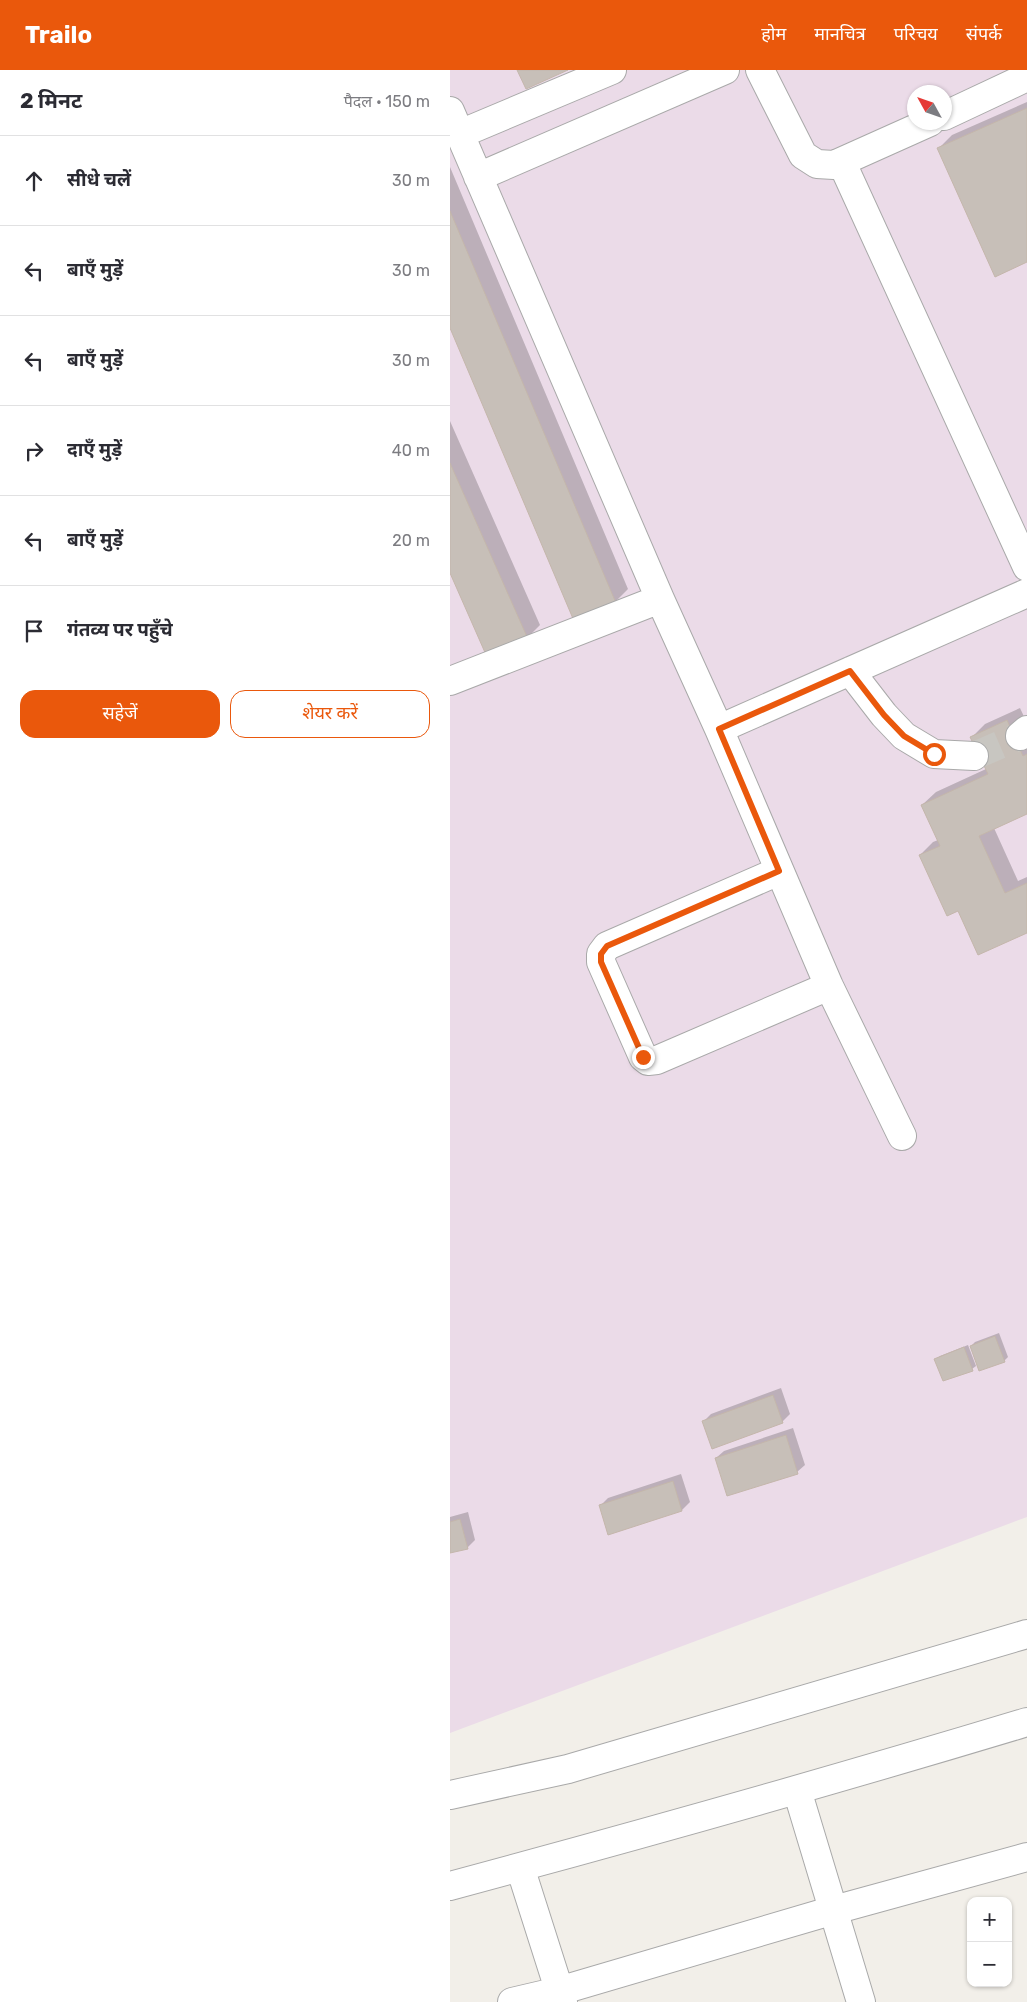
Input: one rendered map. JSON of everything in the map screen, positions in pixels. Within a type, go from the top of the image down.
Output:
[{"type":"street","points":[[612,70],[455,123],[660,599],[719,729],[828,986],[902,1136]]},
{"type":"street","points":[[478,177],[725,70]]},
{"type":"street","points":[[760,70],[803,155],[817,164],[834,166],[912,130]]},
{"type":"street","points":[[952,112],[1027,77]]},
{"type":"street","points":[[842,162],[1027,567]]},
{"type":"street","points":[[719,729],[1027,593]]},
{"type":"street","points":[[450,681],[660,599]]},
{"type":"street","points":[[850,671],[884,715],[904,736],[934,754],[974,756]]},
{"type":"street","points":[[779,871],[607,946],[601,954],[601,962],[643,1057],[648,1061],[657,1060],[828,986]]},
{"type":"street","points":[[450,1794],[568,1769],[1027,1634]]},
{"type":"street","points":[[450,1886],[798,1790],[1027,1722]]},
{"type":"street","points":[[798,1790],[861,2002]]},
{"type":"street","points":[[512,2002],[561,1996],[834,1910],[1027,1857]]},
{"type":"street","points":[[520,1867],[561,1996]]},
{"type":"shaded area","points":[[450,70],[1027,70],[1027,1517],[450,1733]]},
{"type":"building","points":[[517,70],[568,70],[526,89]]},
{"type":"building","points":[[1027,108],[1027,262],[995,277],[937,148]]},
{"type":"building","points":[[450,211],[616,603],[574,621],[450,328]]},
{"type":"building","points":[[450,463],[528,639],[487,657],[450,573]]},
{"type":"building","points":[[1007,720],[1023,756],[1027,754],[1027,814],[979,836],[1005,893],[1027,883],[1027,933],[978,955],[958,911],[947,916],[919,855],[940,846],[921,805],[988,774],[970,737]]},
{"type":"building","points":[[995,1336],[1005,1362],[979,1371],[970,1346]]},
{"type":"building","points":[[964,1347],[973,1371],[943,1381],[934,1359]]},
{"type":"building","points":[[773,1395],[783,1423],[712,1449],[702,1421]]},
{"type":"building","points":[[786,1435],[798,1474],[727,1496],[715,1458]]},
{"type":"building","points":[[673,1481],[682,1511],[608,1535],[599,1505]]},
{"type":"building","points":[[460,1519],[468,1549],[450,1553],[450,1522]]},
{"type":"tunnel","points":[[974,756],[1020,736]]},
{"type":"route","points":[[643,1057],[601,962],[601,954],[607,946],[779,871],[719,729],[850,671],[884,715],[904,736],[934,754]]}]
